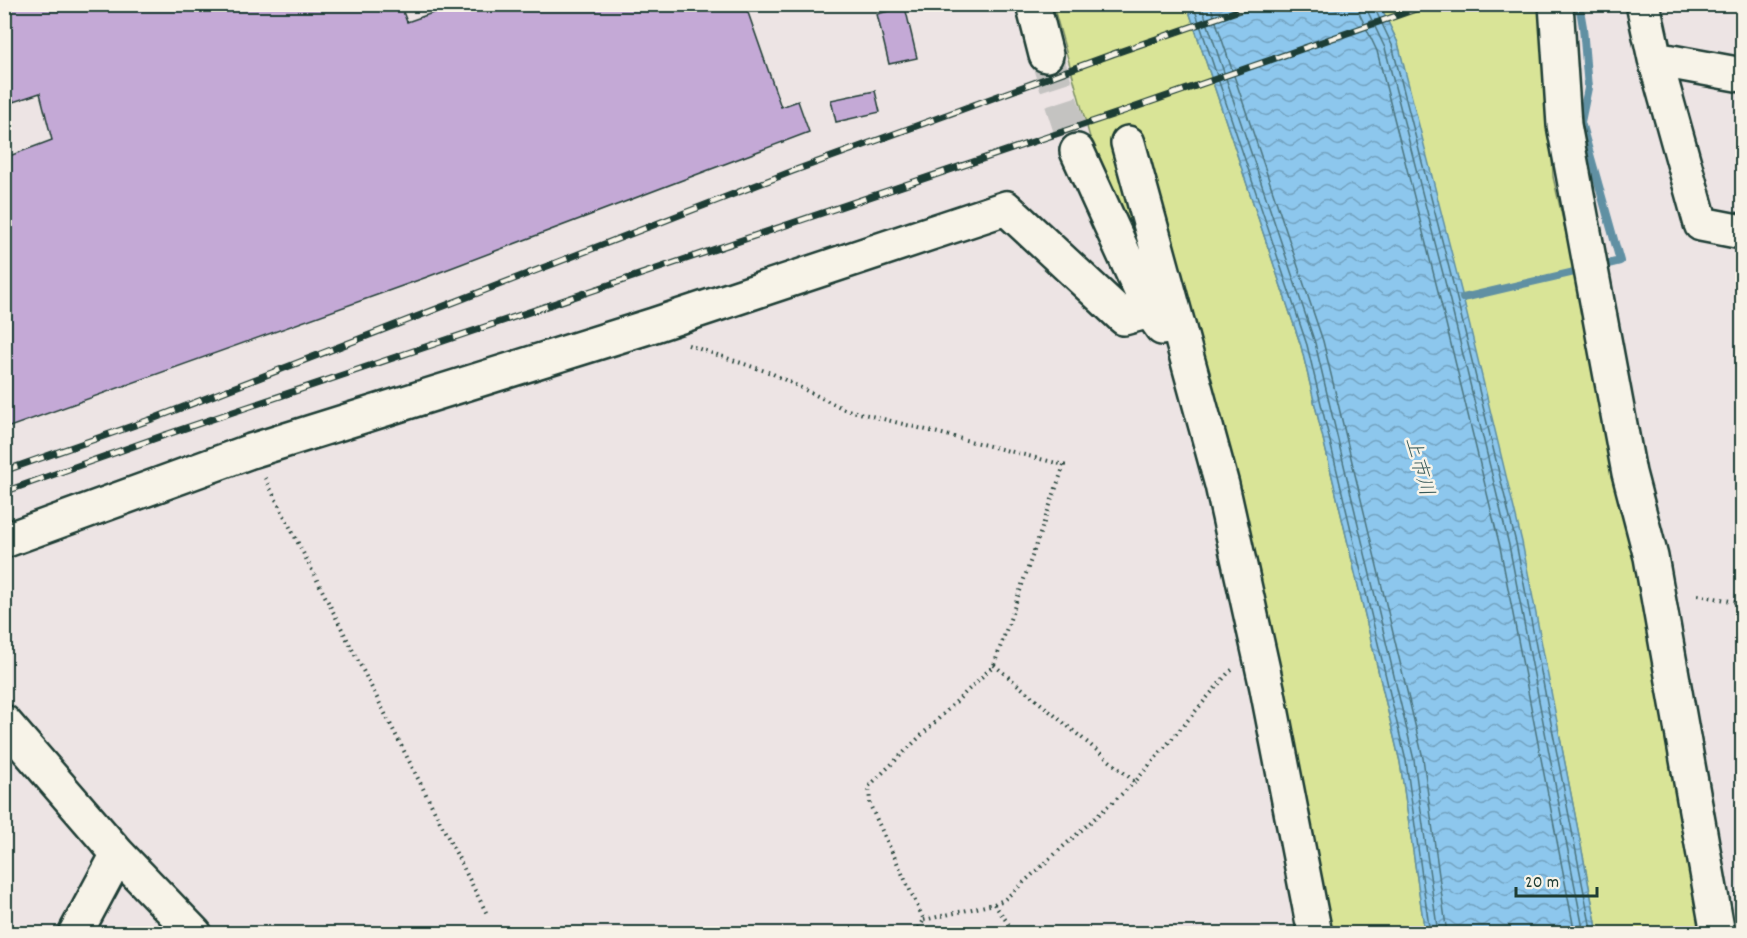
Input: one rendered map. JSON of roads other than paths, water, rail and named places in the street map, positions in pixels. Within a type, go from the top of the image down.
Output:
[{"type":"street","points":[[1033,4],[1046,56]]},
{"type":"street","points":[[1556,4],[1564,125],[1629,473],[1651,557],[1720,929]]},
{"type":"street","points":[[1643,4],[1655,59],[1701,224],[1743,232]]},
{"type":"street","points":[[1655,59],[1743,75]]},
{"type":"street","points":[[1128,143],[1222,485],[1260,655],[1315,933]]},
{"type":"street","points":[[1077,152],[1149,311],[1189,366]]},
{"type":"street","points":[[4,541],[251,451],[654,325],[1006,208],[1124,318],[1149,311]]},
{"type":"street","points":[[4,722],[118,854],[195,933]]},
{"type":"street","points":[[75,933],[118,854]]},
{"type":"water","name":"上市川","points":[[1187,5],[1380,5],[1398,43],[1522,542],[1598,933],[1425,933],[1400,762],[1301,346]]},
{"type":"waterway","points":[[1579,4],[1588,88],[1581,122],[1620,261],[1596,267]]},
{"type":"waterway","points":[[1463,298],[1583,270]]},
{"type":"tunnel","points":[[1046,55],[1077,151]]},
{"type":"railway","points":[[4,471],[155,418],[793,171],[1257,4]]},
{"type":"railway","points":[[4,492],[162,436],[1130,109],[1430,4]]}]
